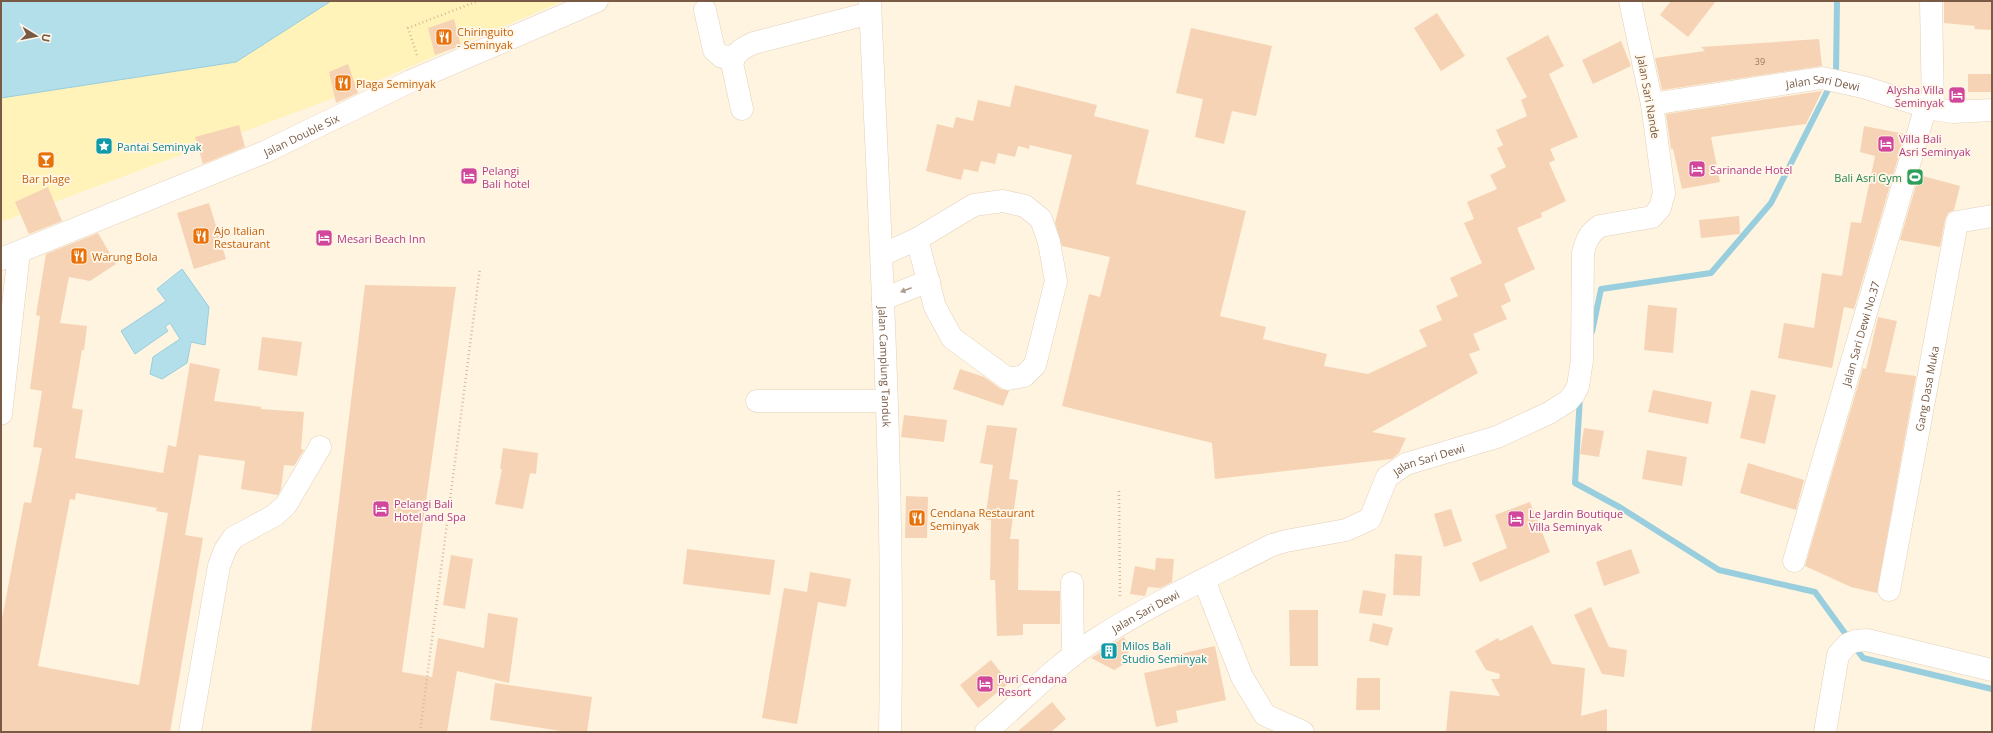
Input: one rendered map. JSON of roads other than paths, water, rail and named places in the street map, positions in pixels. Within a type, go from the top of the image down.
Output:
[{"type":"street","name":"Jalan Double Six","points":[[10,255],[265,152],[424,75],[597,1]]},
{"type":"street","name":"Jalan Sari Nande","points":[[1630,1],[1652,104],[1664,193]]},
{"type":"street","name":"Jalan Sari Dewi No.37","points":[[1794,561],[1929,108],[1931,1]]},
{"type":"street","points":[[742,109],[732,63],[734,56],[740,50],[754,43],[870,7]]},
{"type":"street","name":"Jalan Camplung Tanduk","points":[[870,7],[882,254],[891,542],[890,732]]},
{"type":"street","points":[[705,10],[714,50],[722,57],[734,56]]},
{"type":"street","name":"Jalan Sari Dewi","points":[[1652,104],[1808,79],[1830,79],[1929,108],[1953,112],[1992,110]]},
{"type":"street","name":"Jalan Sari Dewi","points":[[986,732],[1074,655],[1120,625],[1272,545],[1346,530],[1370,518],[1387,477],[1406,464],[1496,437],[1549,413],[1568,401],[1578,386],[1582,360],[1585,243],[1593,230],[1600,226],[1652,217],[1660,208],[1664,193]]},
{"type":"street","points":[[882,254],[917,239],[974,205],[1003,201],[1025,206],[1041,218],[1049,242],[1056,281],[1035,365],[1024,376],[1008,379],[952,338],[935,307],[917,239]]},
{"type":"street","name":"Gang Dasa Muka","points":[[1889,590],[1957,222],[1992,216]]},
{"type":"street","points":[[1,414],[10,255]]},
{"type":"street","points":[[883,298],[929,281]]},
{"type":"street","points":[[757,401],[886,401]]},
{"type":"street","points":[[190,732],[219,566],[225,550],[234,538],[275,515],[286,505],[320,447]]},
{"type":"street","points":[[1204,580],[1242,677],[1265,714],[1303,732]]},
{"type":"street","points":[[1072,583],[1074,655]]},
{"type":"street","points":[[1825,732],[1838,655],[1848,644],[1855,641],[1867,640],[1992,670]]},
{"type":"water","points":[[1,1],[331,1],[236,62],[1,98]]},
{"type":"water","points":[[182,269],[209,307],[205,345],[191,342],[187,363],[162,379],[150,374],[153,357],[180,339],[170,323],[165,327],[168,331],[135,354],[121,331],[166,301],[157,289]]},
{"type":"waterway","points":[[1592,332],[1601,289],[1711,273],[1771,203],[1836,74],[1837,1]]},
{"type":"waterway","points":[[1580,396],[1575,483],[1621,508],[1719,570],[1815,592],[1863,658],[1992,689]]},
{"type":"place","name":"Chiringuito - Seminyak","points":[[444,37]]},
{"type":"place","name":"Plaga Seminyak","points":[[343,83]]},
{"type":"place","name":"Alysha Villa Seminyak","points":[[1957,95]]},
{"type":"place","name":"Villa Bali Asri Seminyak","points":[[1886,144]]},
{"type":"place","name":"Pantai Seminyak","points":[[104,146]]},
{"type":"place","name":"Bar plage","points":[[46,160]]},
{"type":"place","name":"Sarinande Hotel","points":[[1697,169]]},
{"type":"place","name":"Pelangi Bali hotel","points":[[469,176]]},
{"type":"place","name":"Bali Asri Gym","points":[[1915,177]]},
{"type":"place","name":"Ajo Italian Restaurant","points":[[201,236]]},
{"type":"place","name":"Mesari Beach Inn","points":[[324,238]]},
{"type":"place","name":"Warung Bola","points":[[79,256]]},
{"type":"place","name":"Pelangi Bali Hotel and Spa","points":[[381,509]]},
{"type":"place","name":"Cendana Restaurant Seminyak","points":[[917,518]]},
{"type":"place","name":"Le Jardin Boutique Villa Seminyak","points":[[1516,519]]},
{"type":"place","name":"Milos Bali Studio Seminyak","points":[[1109,651]]},
{"type":"place","name":"Puri Cendana Resort","points":[[985,684]]}]
